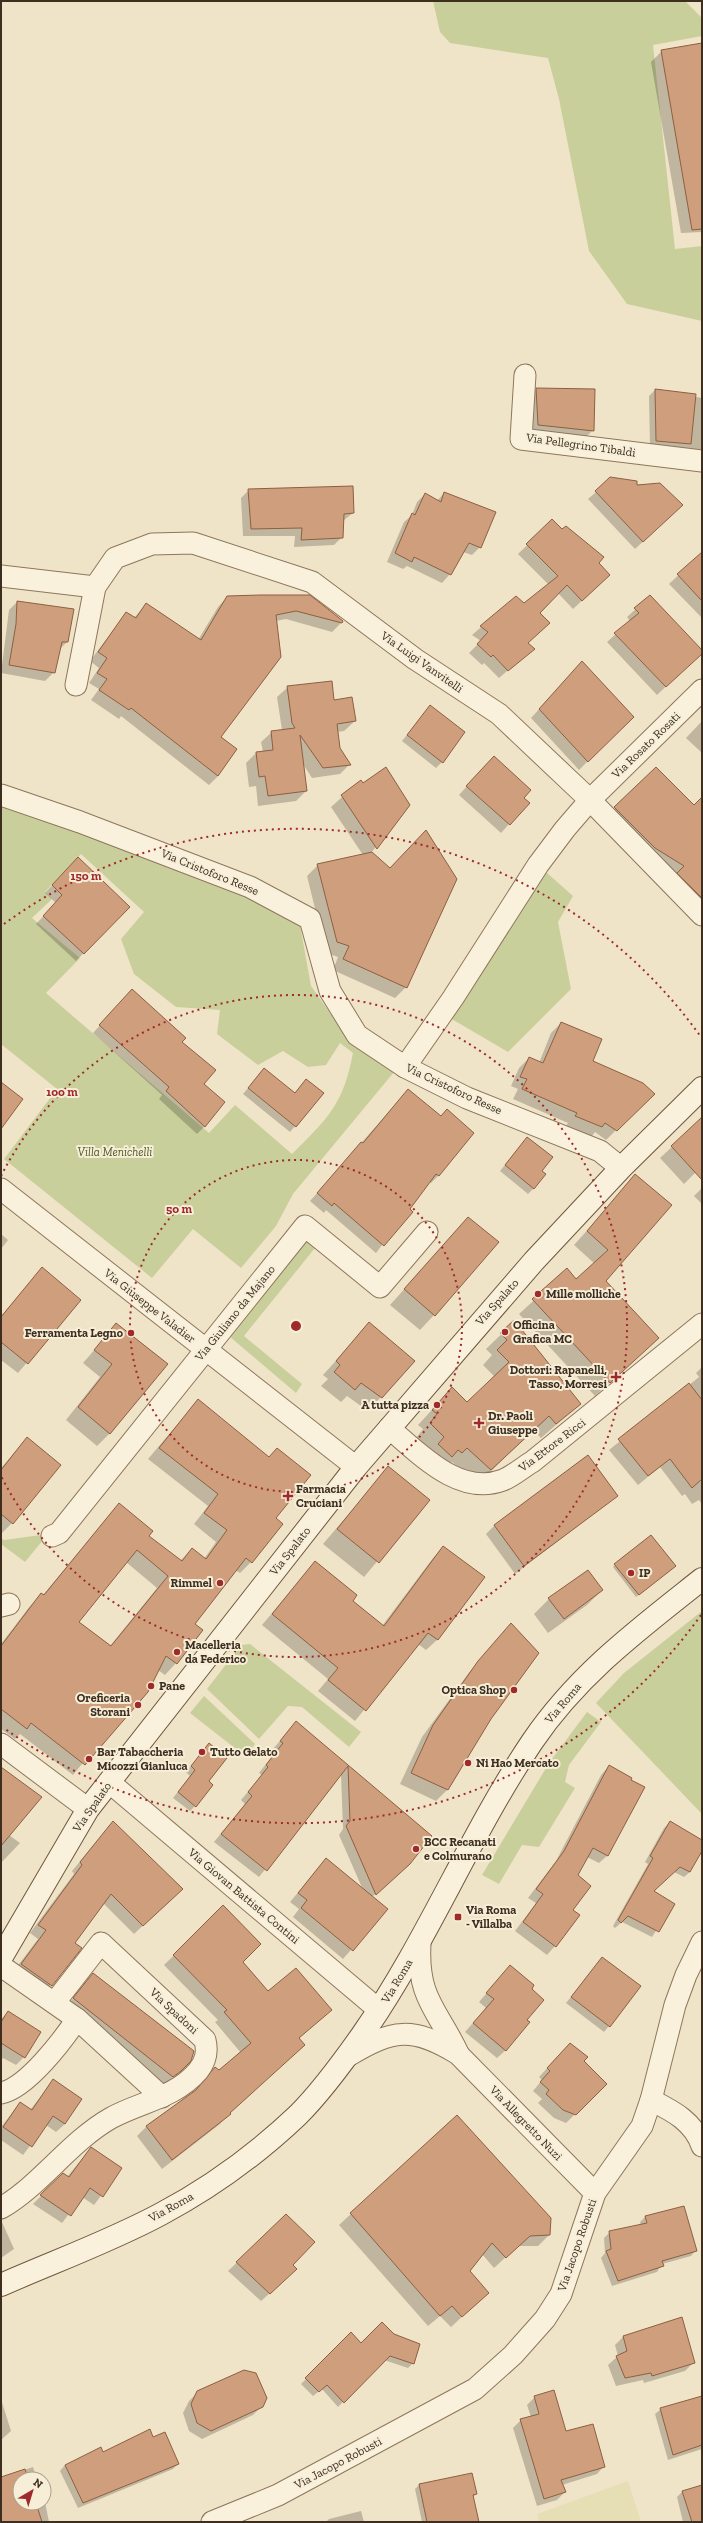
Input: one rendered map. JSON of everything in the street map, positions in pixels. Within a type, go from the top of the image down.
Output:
[{"type":"main road","name":"Via Spalato","points":[[1,1958],[88,1809],[356,1467],[494,1305],[621,1168],[702,1088]]},
{"type":"main road","name":"Via Roma","points":[[1,2285],[158,2216],[190,2198],[269,2140],[299,2113],[348,2056],[379,2010],[420,1944],[504,1787],[533,1741],[555,1711],[607,1654],[702,1579]]},
{"type":"street","name":"Via Pellegrino Tibaldi","points":[[525,375],[521,439],[702,461]]},
{"type":"street","name":"Via Luigi Vanvitelli","points":[[76,685],[95,588],[115,558],[152,544],[193,543],[312,582],[415,659],[499,714],[590,800],[702,915]]},
{"type":"street","points":[[1,576],[95,588]]},
{"type":"street","name":"Via Rosato Rosati","points":[[405,1067],[453,998],[550,849],[590,800],[702,690]]},
{"type":"street","name":"Via Cristoforo Resse","points":[[1,796],[80,822],[250,887],[310,919],[330,991],[357,1035],[405,1067],[467,1098],[600,1151],[621,1168]]},
{"type":"street","name":"Via Giuseppe Valadier","points":[[1,1189],[356,1467]]},
{"type":"street","name":"Via Giuliano da Majano","points":[[56,1537],[304,1226],[380,1287],[427,1232]]},
{"type":"street","name":"Via Ettore Ricci","points":[[389,1428],[449,1476],[468,1482],[486,1483],[503,1480],[538,1457],[702,1324]]},
{"type":"street","points":[[1,1744],[88,1809]]},
{"type":"street","name":"Via Giovan Battista Contini","points":[[109,1782],[379,2010]]},
{"type":"street","name":"Via Jacopo Robusti","points":[[212,2522],[278,2495],[475,2389],[489,2378],[545,2319],[561,2294],[595,2193],[642,2126],[651,2100],[675,2005],[686,1975],[702,1942]]},
{"type":"street","name":"Via Spadoni","points":[[1,2208],[18,2198],[67,2150],[110,2118],[162,2097],[198,2071],[206,2058],[205,2040],[101,1943],[55,2002]]},
{"type":"street","name":"Via Allegretto Nuzi","points":[[420,1944],[419,1969],[423,1988],[436,2017],[450,2037],[458,2054]]},
{"type":"street","points":[[1,1966],[55,2002],[77,2019],[162,2097]]},
{"type":"street","points":[[1,2093],[25,2079],[57,2048],[77,2019]]},
{"type":"street","name":"Via Allegretto Nuzi","points":[[348,2056],[373,2041],[408,2034],[436,2041],[458,2054],[595,2193]]},
{"type":"street","points":[[651,2100],[679,2115],[698,2135],[702,2146]]},
{"type":"shaded area","points":[[628,2481],[641,2522],[539,2522],[537,2514]]},
{"type":"green space","points":[[433,1],[685,1],[702,18],[702,36],[653,45],[675,249],[702,246],[702,321],[627,304],[589,251],[559,99],[548,58],[450,43],[440,32]]},
{"type":"green space","name":"Villa Menichelli","points":[[1,805],[76,828],[244,893],[300,925],[311,986],[349,1040],[394,1072],[293,1194],[276,1226],[241,1268],[193,1229],[152,1278],[4,1159],[57,1089],[1,1044]],"holes":[[[81,854],[144,912],[121,939],[134,974],[176,1007],[220,1010],[217,1034],[258,1065],[283,1051],[308,1067],[326,1065],[340,1043],[353,1053],[344,1086],[332,1110],[292,1154],[235,1105],[209,1133],[46,993],[80,958],[32,918],[52,899],[45,892]]]},
{"type":"green space","points":[[546,872],[573,896],[558,922],[571,989],[508,1052],[450,1018]]},
{"type":"green space","points":[[311,1236],[319,1243],[244,1336],[302,1384],[296,1393],[229,1336]]},
{"type":"green space","points":[[48,1534],[25,1562],[1,1544],[1,1538],[4,1540]]},
{"type":"green space","points":[[702,1611],[702,1814],[596,1703],[624,1673]]},
{"type":"green space","points":[[250,1644],[361,1732],[349,1747],[302,1707],[288,1706],[259,1739],[207,1689],[241,1645]]},
{"type":"green space","points":[[204,1696],[255,1744],[245,1756],[190,1713]]},
{"type":"green space","points":[[587,1712],[601,1722],[569,1765],[565,1782],[575,1788],[539,1847],[522,1845],[499,1884],[482,1875],[549,1763]]},
{"type":"building","points":[[702,43],[702,229],[692,230],[661,50]]},
{"type":"building","points":[[536,388],[595,389],[594,431],[538,425]]},
{"type":"building","points":[[655,389],[696,394],[691,444],[656,441]]},
{"type":"building","points":[[610,477],[637,481],[637,485],[660,483],[683,505],[643,542],[595,491]]},
{"type":"building","points":[[353,486],[354,513],[344,514],[343,538],[301,540],[302,528],[251,529],[248,489]]},
{"type":"building","points":[[444,492],[496,512],[481,548],[469,543],[451,575],[414,557],[412,562],[395,553],[412,513],[415,515],[425,493],[441,502]]},
{"type":"building","points":[[552,519],[562,529],[566,526],[604,557],[599,563],[610,575],[582,601],[567,585],[540,613],[550,623],[528,643],[535,649],[508,671],[493,655],[491,657],[477,644],[488,632],[480,626],[516,596],[524,603],[558,576],[526,544]]},
{"type":"building","points":[[702,552],[702,601],[677,574]]},
{"type":"building","points":[[310,595],[343,621],[342,623],[296,611],[276,615],[281,657],[221,737],[237,749],[218,776],[131,708],[129,710],[99,690],[107,679],[97,673],[107,658],[98,652],[126,612],[136,618],[146,603],[201,640],[227,596]]},
{"type":"building","points":[[650,595],[702,650],[702,654],[666,687],[614,633],[639,613],[634,608]]},
{"type":"building","points":[[17,601],[74,609],[68,642],[62,642],[55,673],[9,665],[16,624]]},
{"type":"building","points":[[582,661],[634,717],[588,762],[539,709]]},
{"type":"building","points":[[332,681],[334,700],[352,697],[356,721],[337,724],[340,748],[351,765],[323,768],[300,735],[307,791],[268,796],[265,776],[259,777],[256,752],[273,750],[271,731],[295,728],[292,723],[287,686]]},
{"type":"building","points":[[430,705],[465,732],[443,763],[407,735]]},
{"type":"building","points":[[494,756],[531,790],[524,798],[530,803],[510,825],[466,786]]},
{"type":"building","points":[[386,767],[410,805],[377,849],[341,795],[361,780],[363,783]]},
{"type":"building","points":[[656,767],[694,805],[702,797],[702,898],[677,873],[684,866],[655,848],[614,807]]},
{"type":"building","points":[[426,830],[457,879],[407,988],[343,959],[349,946],[337,942],[317,864],[372,852],[390,868]]},
{"type":"building","points":[[78,857],[130,907],[84,954],[43,916],[62,895],[52,885]]},
{"type":"building","points":[[132,989],[186,1038],[182,1042],[216,1070],[204,1084],[225,1102],[205,1127],[166,1091],[169,1087],[99,1025]]},
{"type":"building","points":[[561,1022],[602,1039],[593,1061],[643,1083],[655,1094],[617,1131],[605,1123],[602,1127],[575,1116],[577,1113],[522,1089],[527,1079],[520,1077],[529,1057],[543,1063]]},
{"type":"building","points":[[264,1068],[295,1093],[306,1079],[324,1093],[296,1127],[248,1088]]},
{"type":"building","points":[[1,1082],[23,1099],[1,1129]]},
{"type":"building","points":[[408,1089],[441,1116],[447,1109],[474,1133],[439,1176],[436,1174],[410,1209],[413,1212],[384,1246],[334,1203],[332,1206],[317,1193],[361,1142],[363,1143]]},
{"type":"building","points":[[702,1117],[702,1180],[671,1146]]},
{"type":"building","points":[[527,1137],[553,1157],[542,1171],[546,1174],[534,1189],[505,1165]]},
{"type":"building","points":[[635,1174],[672,1205],[606,1281],[659,1338],[610,1383],[532,1299],[567,1268],[576,1279],[608,1250],[587,1231]]},
{"type":"building","points":[[468,1217],[499,1242],[435,1316],[404,1289]]},
{"type":"building","points":[[42,1267],[81,1300],[28,1364],[1,1342],[1,1317]]},
{"type":"building","points":[[514,1320],[581,1404],[556,1424],[549,1416],[491,1470],[467,1448],[462,1453],[458,1450],[452,1457],[438,1444],[444,1437],[430,1423],[437,1414],[432,1410],[452,1387],[467,1402],[509,1362],[497,1350],[507,1340],[500,1333]]},
{"type":"building","points":[[369,1322],[415,1361],[382,1398],[361,1383],[355,1390],[334,1372],[340,1365],[336,1361]]},
{"type":"building","points":[[116,1323],[168,1364],[110,1434],[78,1407],[112,1364],[94,1350]]},
{"type":"building","points":[[689,1383],[702,1400],[702,1479],[692,1488],[670,1459],[648,1476],[618,1439]]},
{"type":"building","points":[[198,1399],[269,1457],[277,1448],[311,1475],[276,1518],[283,1524],[252,1563],[246,1558],[195,1624],[203,1630],[177,1664],[166,1656],[148,1692],[85,1765],[31,1723],[27,1729],[1,1709],[1,1646],[41,1593],[44,1595],[119,1503],[153,1531],[149,1536],[182,1561],[192,1548],[206,1559],[227,1530],[204,1513],[218,1494],[159,1448]],"holes":[[[137,1550],[168,1576],[111,1646],[79,1622]]]},
{"type":"building","points":[[27,1437],[61,1465],[13,1524],[1,1514],[1,1470]]},
{"type":"building","points":[[588,1455],[618,1496],[524,1566],[494,1525]]},
{"type":"building","points":[[388,1466],[430,1500],[379,1563],[337,1529]]},
{"type":"building","points":[[651,1535],[676,1566],[639,1595],[614,1564]]},
{"type":"building","points":[[443,1546],[485,1577],[438,1640],[428,1633],[366,1711],[328,1680],[338,1668],[272,1614],[315,1561],[357,1595],[353,1601],[384,1626]]},
{"type":"building","points":[[588,1570],[603,1590],[564,1619],[548,1598]]},
{"type":"building","points":[[511,1623],[539,1653],[491,1719],[448,1790],[411,1773],[433,1725],[478,1661]]},
{"type":"building","points":[[296,1721],[432,1836],[410,1864],[376,1895],[346,1826],[350,1821],[348,1766],[267,1871],[221,1834],[252,1796],[248,1792],[268,1767],[266,1765],[283,1743],[280,1741]]},
{"type":"building","points":[[209,1743],[227,1758],[209,1781],[213,1785],[196,1807],[178,1792],[195,1770],[191,1766]]},
{"type":"building","points":[[609,1765],[632,1778],[631,1780],[645,1787],[608,1856],[593,1848],[578,1875],[591,1886],[573,1910],[580,1915],[556,1947],[523,1922],[543,1894],[536,1889],[564,1851]]},
{"type":"building","points":[[1,1767],[42,1797],[1,1846]]},
{"type":"building","points":[[113,1821],[183,1889],[143,1926],[111,1894],[75,1943],[82,1948],[52,1986],[21,1964],[46,1930],[38,1925],[82,1865],[80,1862]]},
{"type":"building","points":[[670,1821],[702,1840],[702,1851],[690,1872],[680,1867],[654,1891],[675,1904],[659,1932],[628,1916],[621,1923],[618,1920],[653,1858],[650,1856]]},
{"type":"building","points":[[326,1858],[388,1909],[353,1951],[301,1908],[307,1900],[298,1893]]},
{"type":"building","points":[[223,1905],[261,1944],[243,1962],[268,1991],[296,1968],[332,2010],[299,2038],[305,2045],[230,2113],[231,2114],[172,2160],[146,2126],[196,2090],[215,2067],[219,2070],[251,2043],[224,2012],[227,2010],[173,1955]]},
{"type":"building","points":[[602,1957],[641,1986],[610,2027],[571,1997]]},
{"type":"building","points":[[510,1965],[534,1985],[532,1989],[544,2000],[527,2020],[530,2022],[506,2051],[473,2023],[494,1999],[486,1993]]},
{"type":"building","points":[[93,1973],[194,2051],[191,2061],[181,2071],[173,2077],[73,1998]]},
{"type":"building","points":[[8,2011],[41,2032],[25,2058],[1,2043],[1,2022]]},
{"type":"building","points":[[570,2043],[588,2057],[584,2061],[607,2084],[576,2115],[563,2110],[546,2094],[549,2090],[540,2082],[550,2071],[547,2068]]},
{"type":"building","points":[[53,2079],[82,2099],[65,2124],[53,2116],[32,2147],[3,2127],[20,2102],[32,2110]]},
{"type":"building","points":[[457,2115],[551,2218],[550,2235],[530,2236],[506,2258],[492,2243],[470,2271],[489,2293],[462,2317],[452,2306],[440,2316],[350,2213]]},
{"type":"building","points":[[91,2147],[122,2168],[103,2197],[90,2188],[71,2216],[40,2195],[63,2173],[69,2177]]},
{"type":"building","points":[[684,2206],[697,2251],[662,2261],[664,2266],[618,2281],[606,2251],[611,2249],[609,2231],[647,2223],[645,2216]]},
{"type":"building","points":[[286,2214],[315,2242],[293,2265],[297,2269],[270,2294],[236,2262]]},
{"type":"building","points":[[682,2317],[695,2363],[652,2376],[651,2373],[625,2378],[616,2356],[627,2351],[623,2336]]},
{"type":"building","points":[[382,2322],[394,2334],[420,2344],[414,2364],[390,2356],[344,2403],[327,2385],[319,2392],[305,2378],[351,2332],[361,2343]]},
{"type":"building","points":[[244,2370],[256,2373],[267,2398],[263,2407],[211,2431],[197,2423],[191,2404],[197,2391]]},
{"type":"building","points":[[554,2390],[566,2431],[593,2424],[605,2467],[561,2480],[566,2492],[544,2499],[520,2419],[539,2414],[534,2396]]},
{"type":"building","points":[[702,2396],[702,2445],[673,2455],[660,2408]]},
{"type":"building","points":[[150,2429],[153,2437],[165,2432],[179,2464],[83,2503],[65,2465],[101,2447],[103,2452]]},
{"type":"building","points":[[12,2473],[12,2511],[39,2511],[42,2522],[1,2522],[1,2477]]},
{"type":"building","points":[[472,2473],[477,2494],[473,2495],[479,2522],[427,2522],[419,2484]]},
{"type":"building","points":[[702,2485],[702,2522],[692,2522],[682,2491]]},
{"type":"place","name":"Mille molliche","points":[[538,1294]]},
{"type":"place","name":"Officina Grafica MC","points":[[505,1332]]},
{"type":"place","name":"Ferramenta Legno","points":[[131,1333]]},
{"type":"place","name":"Dottori: Rapanelli, Tasso, Morresi","points":[[616,1377]]},
{"type":"place","name":"A tutta pizza","points":[[437,1405]]},
{"type":"place","name":"Dr. Paoli Giuseppe","points":[[479,1423]]},
{"type":"place","name":"Farmacia Cruciani","points":[[288,1496]]},
{"type":"place","name":"IP","points":[[631,1573]]},
{"type":"place","name":"Rimmel","points":[[220,1583]]},
{"type":"place","name":"Macelleria da Federico","points":[[177,1652]]},
{"type":"place","name":"Pane","points":[[151,1686]]},
{"type":"place","name":"Optica Shop","points":[[514,1690]]},
{"type":"place","name":"Oreficeria Storani","points":[[138,1705]]},
{"type":"place","name":"Tutto Gelato","points":[[202,1752]]},
{"type":"place","name":"Bar Tabaccheria Micozzi Gianluca","points":[[89,1759]]},
{"type":"place","name":"Ni Hao Mercato","points":[[468,1763]]},
{"type":"place","name":"BCC Recanati e Colmurano","points":[[416,1849]]},
{"type":"place","name":"Via Roma - Villalba","points":[[458,1917]]}]
